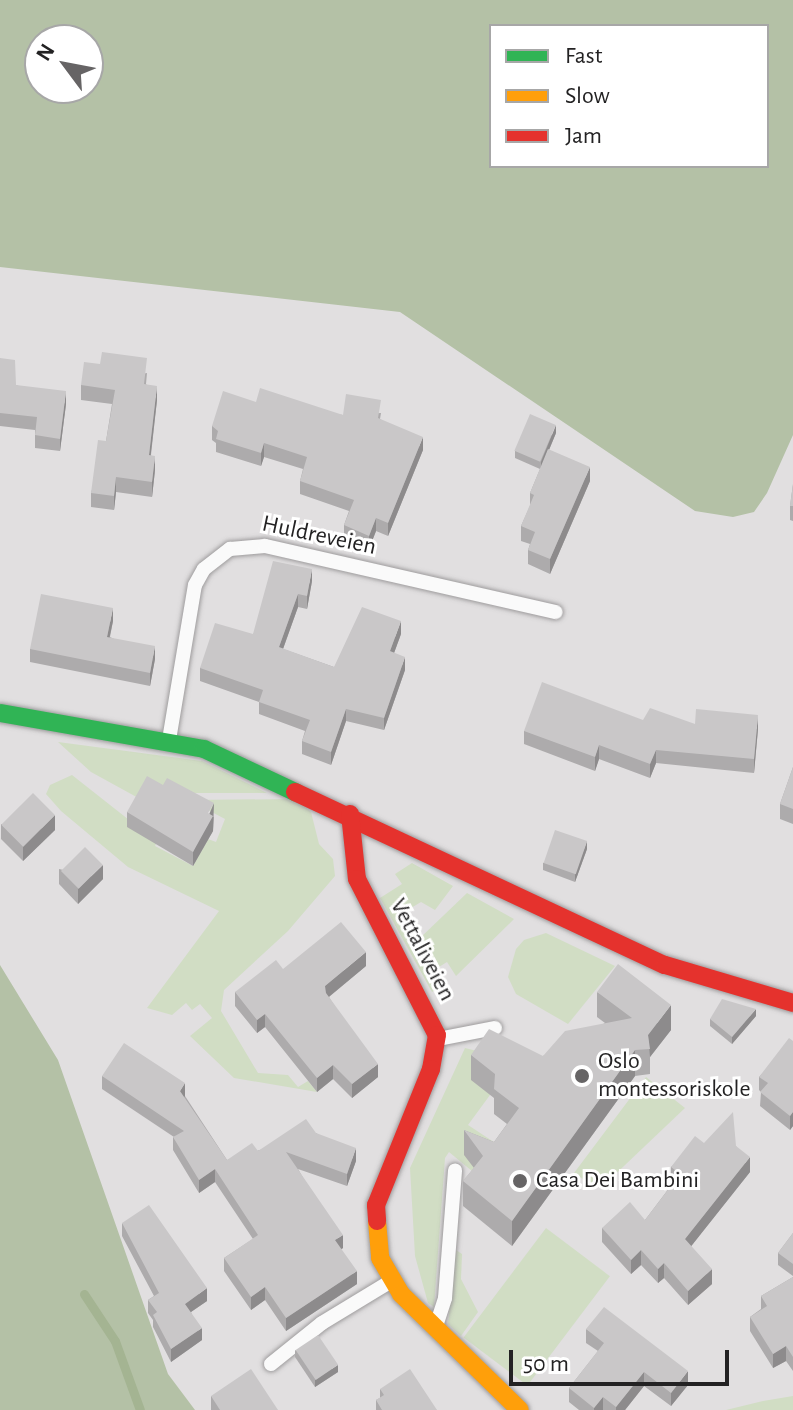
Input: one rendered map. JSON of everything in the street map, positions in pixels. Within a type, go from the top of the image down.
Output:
[{"type":"street","points":[[0,713],[169,740],[245,765],[665,965],[793,1003]]},
{"type":"street","name":"Vettaliveien","points":[[350,814],[357,879],[437,1039],[431,1069],[376,1205],[377,1245],[391,1281],[520,1410]]},
{"type":"lane","name":"Huldreveien","points":[[169,740],[195,585],[204,569],[230,549],[265,546],[556,612]]},
{"type":"lane","points":[[437,1039],[495,1028]]},
{"type":"lane","points":[[435,1327],[445,1298],[455,1170]]},
{"type":"lane","points":[[271,1364],[312,1330],[391,1281]]},
{"type":"green space","points":[[0,0],[793,0],[793,435],[767,493],[754,512],[733,517],[695,511],[400,312],[0,267]]},
{"type":"green space","points":[[58,742],[202,761],[267,793],[184,793],[142,800],[91,772]]},
{"type":"green space","points":[[72,775],[157,842],[155,846],[193,866],[208,839],[216,842],[225,819],[189,800],[295,799],[311,812],[319,844],[333,859],[335,876],[288,931],[224,990],[221,1011],[258,1073],[288,1075],[298,1087],[308,1081],[317,1092],[234,1078],[190,1036],[212,1018],[200,1004],[192,1010],[186,1003],[172,1015],[147,1008],[219,911],[128,867],[61,811],[46,794],[50,785]]},
{"type":"green space","points":[[412,863],[453,886],[435,910],[421,902],[411,908],[406,922],[411,931],[417,927],[420,938],[467,893],[514,919],[456,976],[447,962],[434,970],[443,986],[432,992],[380,898],[402,884],[395,874]]},
{"type":"green space","points":[[546,933],[615,966],[568,1024],[516,994],[508,977],[516,949],[524,940]]},
{"type":"green space","points":[[0,965],[58,1060],[168,1374],[195,1410],[0,1410]]},
{"type":"green space","points":[[465,1048],[489,1054],[490,1095],[468,1125],[506,1150],[478,1176],[449,1152],[445,1158],[434,1307],[428,1303],[415,1256],[410,1168]]},
{"type":"green space","points":[[646,1077],[685,1108],[604,1185],[592,1185],[574,1173]]},
{"type":"green space","points":[[546,1228],[610,1276],[527,1386],[464,1337]]},
{"type":"green space","points":[[456,1250],[462,1254],[461,1279],[478,1312],[461,1336],[448,1324]]},
{"type":"green space","points":[[793,1396],[793,1410],[726,1410],[763,1401]]},
{"type":"building","points":[[102,352],[147,358],[144,384],[157,386],[149,455],[155,456],[152,482],[116,477],[114,496],[91,493],[98,440],[106,441],[115,390],[81,385],[84,362],[100,364]]},
{"type":"building","points":[[0,358],[15,360],[16,385],[66,391],[60,439],[35,435],[37,417],[0,413]]},
{"type":"building","points":[[260,388],[343,415],[346,394],[381,400],[378,418],[423,437],[388,523],[376,518],[369,536],[344,525],[354,500],[300,481],[307,457],[264,443],[261,453],[216,439],[218,431],[212,426],[223,391],[256,402]]},
{"type":"building","points":[[530,414],[556,425],[540,462],[514,451]]},
{"type":"building","points":[[548,449],[590,467],[550,559],[528,550],[535,532],[521,526],[534,495],[530,493]]},
{"type":"building","points":[[273,561],[312,569],[307,596],[298,594],[279,647],[334,667],[362,607],[401,621],[390,651],[405,657],[384,718],[346,709],[331,752],[302,741],[310,720],[259,702],[263,690],[200,668],[215,623],[253,634]]},
{"type":"building","points":[[41,594],[113,608],[107,637],[155,646],[150,673],[30,649]]},
{"type":"building","points":[[542,682],[643,720],[650,708],[695,724],[696,709],[758,715],[754,759],[656,750],[650,764],[599,745],[595,757],[524,731]]},
{"type":"building","points":[[793,767],[793,809],[780,804]]},
{"type":"building","points":[[147,776],[163,785],[167,778],[214,803],[208,813],[213,816],[193,852],[127,812]]},
{"type":"building","points":[[33,793],[55,815],[23,847],[1,825]]},
{"type":"building","points":[[555,830],[587,841],[576,874],[544,863]]},
{"type":"building","points":[[85,847],[103,865],[79,889],[61,871]]},
{"type":"building","points":[[341,922],[366,952],[325,986],[326,993],[378,1064],[352,1084],[333,1065],[317,1078],[265,1014],[257,1020],[235,992],[276,960],[283,969]]},
{"type":"building","points":[[618,964],[671,1005],[648,1035],[650,1049],[635,1050],[512,1221],[463,1181],[483,1156],[464,1130],[494,1142],[519,1108],[494,1089],[495,1074],[471,1055],[489,1029],[543,1056],[565,1031],[632,1018],[597,992]]},
{"type":"building","points":[[722,999],[756,1009],[732,1037],[710,1019]]},
{"type":"building","points":[[789,1038],[793,1041],[793,1112],[790,1116],[760,1092],[768,1083],[759,1077]]},
{"type":"building","points":[[124,1043],[185,1083],[180,1091],[227,1160],[252,1143],[258,1151],[306,1119],[316,1133],[356,1148],[347,1174],[286,1152],[343,1235],[335,1240],[357,1271],[286,1318],[265,1287],[251,1297],[224,1258],[258,1235],[215,1169],[199,1180],[173,1137],[184,1131],[102,1076]]},
{"type":"building","points":[[733,1112],[736,1146],[750,1157],[685,1239],[712,1269],[688,1291],[664,1263],[658,1269],[641,1250],[631,1260],[602,1228],[630,1202],[645,1220],[680,1174],[671,1167],[695,1136],[704,1143]]},
{"type":"building","points":[[149,1205],[207,1288],[185,1304],[202,1328],[171,1349],[153,1315],[157,1312],[148,1300],[159,1293],[122,1223]]},
{"type":"building","points":[[793,1233],[793,1264],[778,1253]]},
{"type":"building","points":[[793,1277],[793,1357],[786,1346],[773,1354],[750,1317],[767,1306],[761,1296]]},
{"type":"building","points":[[604,1307],[688,1371],[671,1393],[644,1372],[616,1407],[603,1397],[594,1408],[569,1388],[604,1343],[586,1329]]},
{"type":"building","points":[[318,1335],[338,1365],[316,1380],[296,1350]]},
{"type":"building","points":[[251,1369],[278,1410],[220,1410],[211,1396]]},
{"type":"building","points":[[410,1369],[437,1410],[382,1410],[376,1400],[384,1395],[380,1389]]},
{"type":"waterway","points":[[84,1294],[115,1341],[140,1410]]},
{"type":"traffic: fast","points":[[0,713],[204,749],[295,792]]},
{"type":"traffic: slow","points":[[377,1221],[380,1258],[401,1294],[520,1410]]},
{"type":"traffic: jam","points":[[295,792],[665,965],[793,1003]]},
{"type":"traffic: jam","points":[[350,814],[357,879],[437,1035],[431,1069],[376,1205],[377,1221]]},
{"type":"place","name":"Oslo montessoriskole","points":[[582,1076]]},
{"type":"place","name":"Casa Dei Bambini","points":[[520,1181]]}]
